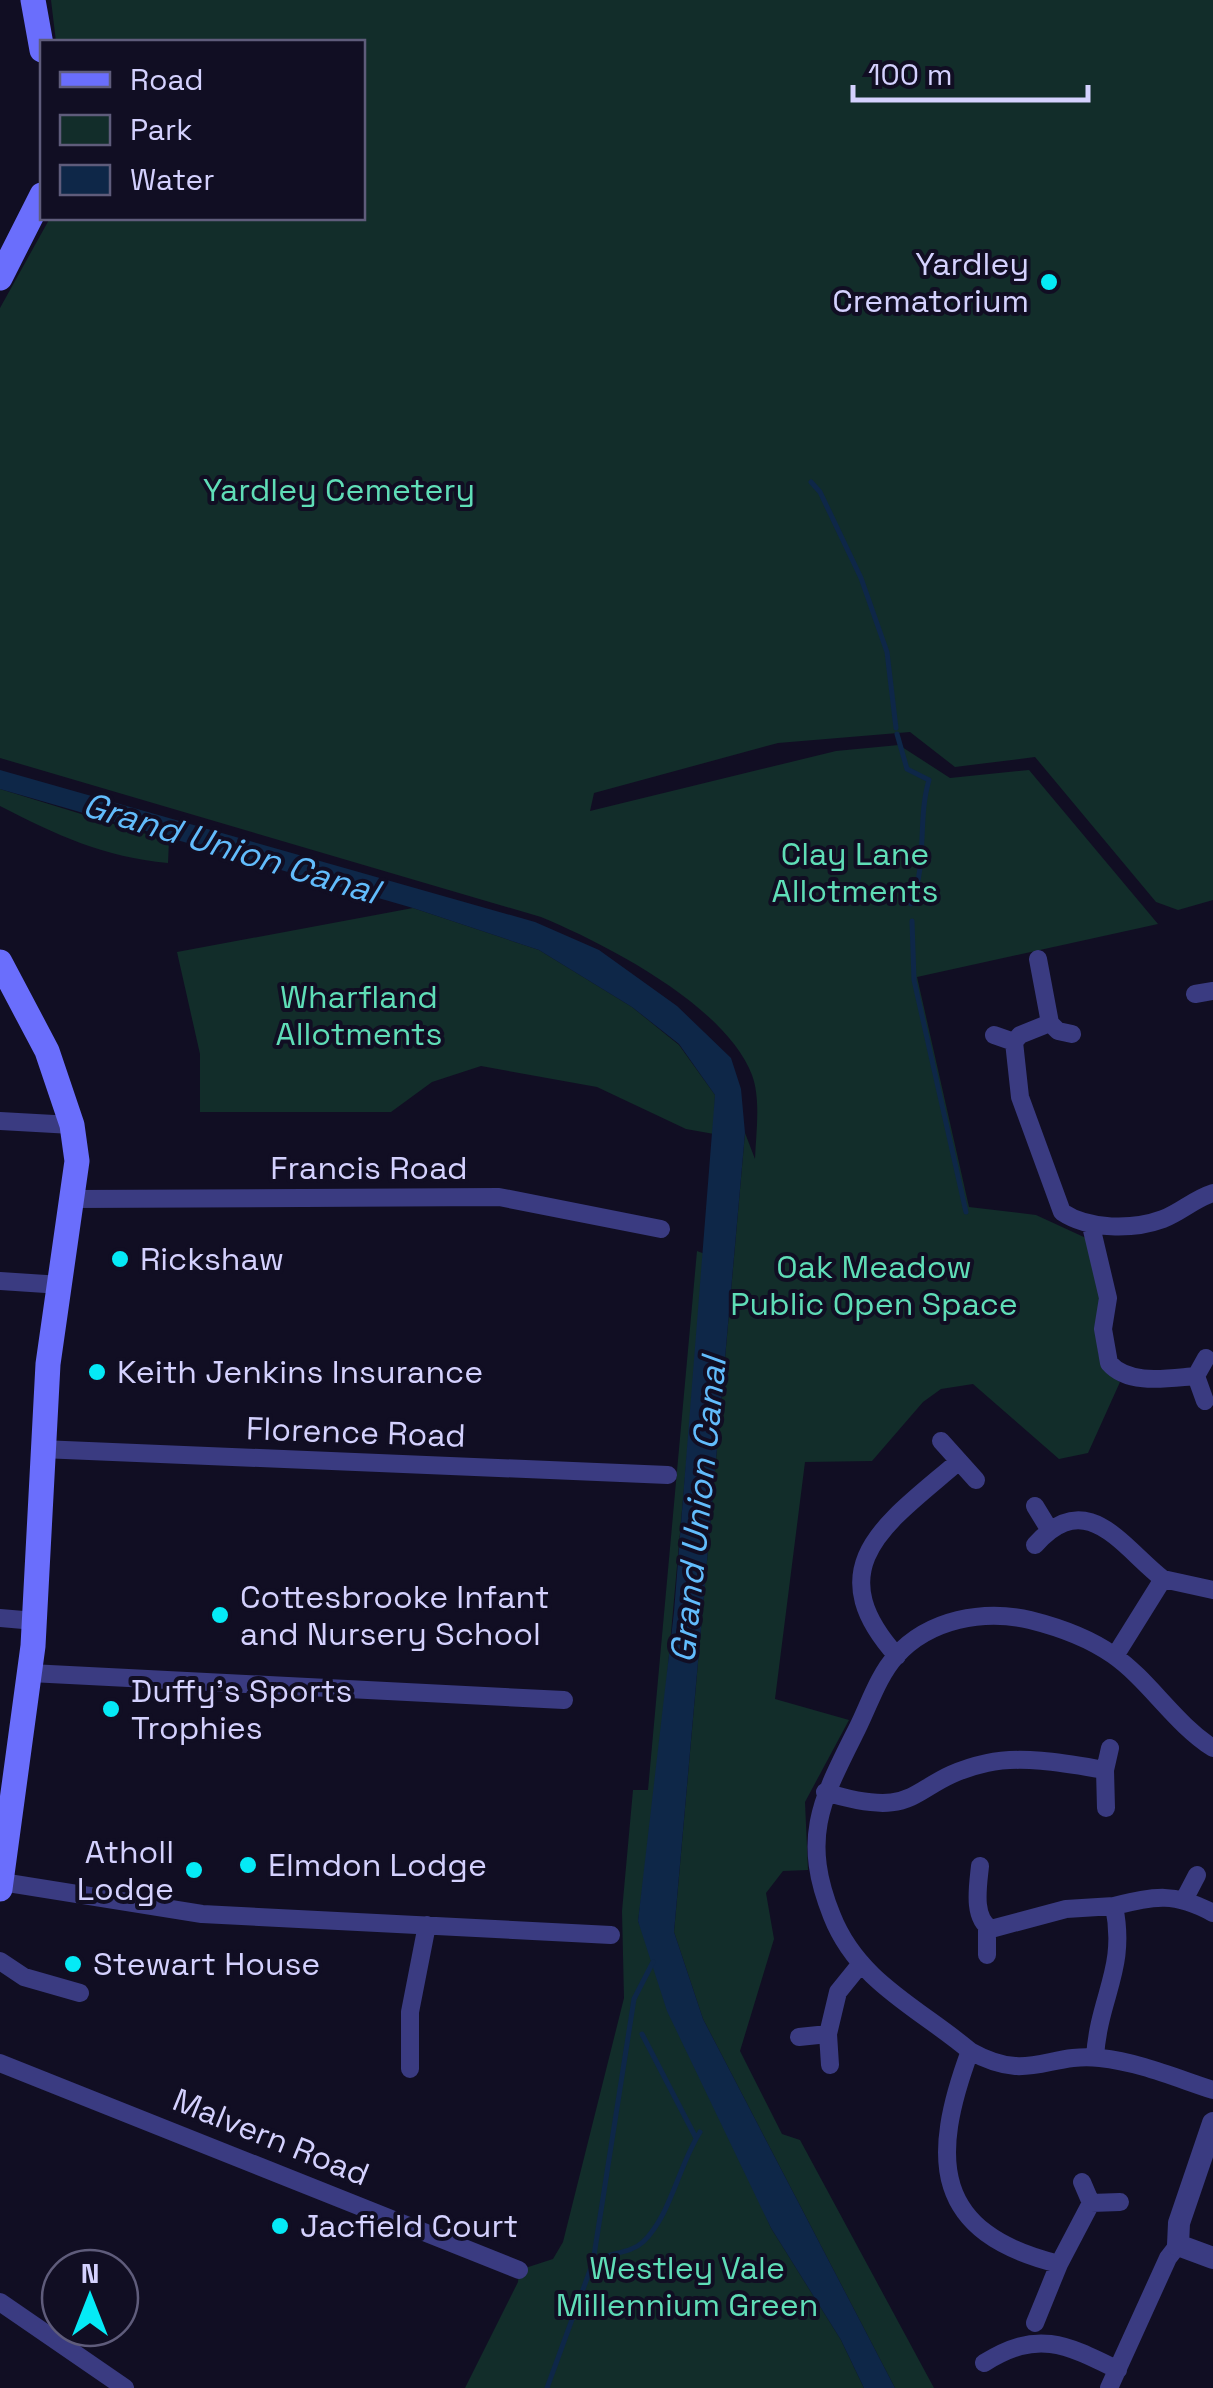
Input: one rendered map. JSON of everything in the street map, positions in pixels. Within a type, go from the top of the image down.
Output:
[{"type":"main road","points":[[33,0],[40,40]]},
{"type":"main road","points":[[0,278],[40,199]]},
{"type":"main road","points":[[0,962],[47,1051],[72,1124],[74,1199],[42,1450],[30,1673],[1,1882]]},
{"type":"street","points":[[1038,959],[1050,1023],[1058,1032],[1072,1034]]},
{"type":"street","points":[[1050,1023],[1020,1035],[1014,1042],[1020,1096],[1037,1136],[1054,1199],[1062,1212],[1091,1226],[1165,1218],[1192,1199],[1213,1193]]},
{"type":"street","points":[[994,1034],[1014,1042]]},
{"type":"street","points":[[0,1121],[72,1124]]},
{"type":"street","name":"Francis Road","points":[[74,1199],[498,1198],[662,1228]]},
{"type":"street","points":[[1091,1226],[1108,1298],[1103,1329],[1109,1364],[1138,1378],[1196,1376]]},
{"type":"street","points":[[0,1280],[61,1285]]},
{"type":"street","points":[[1205,1401],[1196,1376],[1206,1358]]},
{"type":"street","points":[[940,1441],[976,1480]]},
{"type":"street","name":"Florence Road","points":[[42,1450],[668,1475]]},
{"type":"street","points":[[896,1656],[867,1615],[862,1597],[863,1558],[871,1541],[893,1518],[959,1461]]},
{"type":"street","points":[[1036,1506],[1049,1529]]},
{"type":"street","points":[[1035,1545],[1049,1529],[1063,1523],[1102,1525],[1117,1533],[1163,1578],[1213,1590]]},
{"type":"street","points":[[1115,1656],[1163,1578]]},
{"type":"street","points":[[1213,1748],[1168,1711],[1115,1656],[1070,1632],[1004,1615],[968,1617],[945,1624],[896,1656],[816,1816],[818,1862],[830,1914],[859,1966],[970,2051],[990,2062],[1018,2068],[1094,2057],[1136,2064],[1213,2090]]},
{"type":"street","points":[[0,1618],[35,1621]]},
{"type":"street","points":[[30,1673],[564,1700]]},
{"type":"street","points":[[1106,1808],[1105,1770],[1110,1748]]},
{"type":"street","points":[[825,1792],[882,1806],[917,1798],[969,1767],[991,1762],[1105,1770]]},
{"type":"street","points":[[980,1866],[977,1895],[987,1928],[988,1955]]},
{"type":"street","points":[[1185,1898],[1197,1875]]},
{"type":"street","points":[[1,1882],[202,1914],[611,1935]]},
{"type":"street","points":[[987,1928],[997,1930],[1033,1915],[1066,1908],[1114,1906],[1164,1896],[1185,1898],[1213,1913]]},
{"type":"street","points":[[1094,2057],[1097,2019],[1120,1957],[1114,1906]]},
{"type":"street","points":[[410,2069],[410,2012],[427,1925]]},
{"type":"street","points":[[0,1961],[24,1977],[80,1993]]},
{"type":"street","points":[[830,2066],[828,2034],[838,1992],[859,1966]]},
{"type":"street","points":[[800,2037],[828,2034]]},
{"type":"street","points":[[970,2051],[944,2151],[955,2198],[976,2226],[994,2240],[1031,2257],[1059,2264]]},
{"type":"street","name":"Malvern Road","points":[[0,2063],[519,2270]]},
{"type":"street","points":[[1109,2388],[1168,2258],[1178,2245],[1179,2222],[1213,2123]]},
{"type":"street","points":[[1082,2182],[1091,2204]]},
{"type":"street","points":[[1091,2204],[1120,2202]]},
{"type":"street","points":[[1035,2323],[1059,2264],[1091,2204]]},
{"type":"street","points":[[1178,2245],[1213,2258]]},
{"type":"street","points":[[0,2302],[125,2388]]},
{"type":"street","points":[[984,2364],[1028,2341],[1056,2345],[1118,2370]]},
{"type":"green space","name":"Yardley Cemetery","points":[[51,0],[1213,0],[1213,900],[1178,910],[1156,902],[1035,757],[955,767],[910,732],[778,743],[594,793],[590,811],[836,751],[899,745],[950,778],[1029,770],[1158,924],[917,977],[969,1207],[1036,1215],[1086,1238],[1100,1294],[1098,1353],[1109,1373],[1120,1382],[1088,1453],[1059,1459],[973,1384],[941,1389],[923,1402],[872,1461],[805,1462],[775,1699],[849,1720],[805,1802],[808,1870],[783,1871],[766,1893],[774,1939],[740,2051],[782,2134],[800,2140],[934,2388],[895,2388],[703,2019],[674,1932],[745,1133],[755,1159],[756,1095],[752,1075],[738,1050],[717,1025],[661,980],[598,943],[541,917],[0,758],[0,308],[49,220],[365,220],[365,40],[56,40]]},
{"type":"green space","points":[[0,789],[169,841],[168,863],[123,856],[61,835],[0,806]]},
{"type":"green space","name":"Wharfland Allotments","points":[[413,908],[539,950],[632,1007],[679,1045],[715,1095],[714,1134],[686,1129],[597,1087],[481,1066],[432,1082],[391,1112],[200,1112],[200,1054],[177,952]]},
{"type":"green space","name":"Westley Vale Millennium Green","points":[[697,1251],[705,1254],[658,1778],[638,1921],[771,2228],[841,2340],[864,2388],[465,2388],[518,2282],[519,2270],[553,2259],[563,2242],[624,1998],[622,1911],[633,1790],[648,1790]]},
{"type":"water","name":"Grand Union Canal","points":[[0,770],[535,922],[599,950],[677,1006],[731,1058],[741,1089],[745,1133],[674,1932],[703,2019],[895,2388],[864,2388],[841,2340],[771,2228],[667,2011],[638,1921],[674,1612],[715,1095],[679,1044],[632,1007],[539,950],[413,908],[0,789]]},
{"type":"waterway","points":[[811,482],[820,492],[861,578],[887,652],[896,728]]},
{"type":"waterway","points":[[897,734],[907,769],[929,780],[919,873],[911,904]]},
{"type":"waterway","points":[[912,921],[914,980],[966,1212]]},
{"type":"waterway","points":[[547,2388],[593,2262],[634,1999],[653,1962]]},
{"type":"waterway","points":[[642,2034],[696,2138]]},
{"type":"waterway","points":[[593,2262],[638,2246],[653,2231],[700,2132]]},
{"type":"place","name":"Yardley Crematorium","points":[[1049,282]]},
{"type":"place","name":"Rickshaw","points":[[120,1259]]},
{"type":"place","name":"Keith Jenkins Insurance","points":[[97,1372]]},
{"type":"place","name":"Cottesbrooke Infant and Nursery School","points":[[220,1615]]},
{"type":"place","name":"Duffy's Sports Trophies","points":[[111,1709]]},
{"type":"place","name":"Elmdon Lodge","points":[[248,1865]]},
{"type":"place","name":"Atholl Lodge","points":[[194,1870]]},
{"type":"place","name":"Stewart House","points":[[73,1964]]},
{"type":"place","name":"Jacfield Court","points":[[280,2226]]},
{"type":"park label","name":"Clay Lane Allotments","points":[[855,872]]},
{"type":"park label","name":"Oak Meadow Public Open Space","points":[[874,1286]]}]
